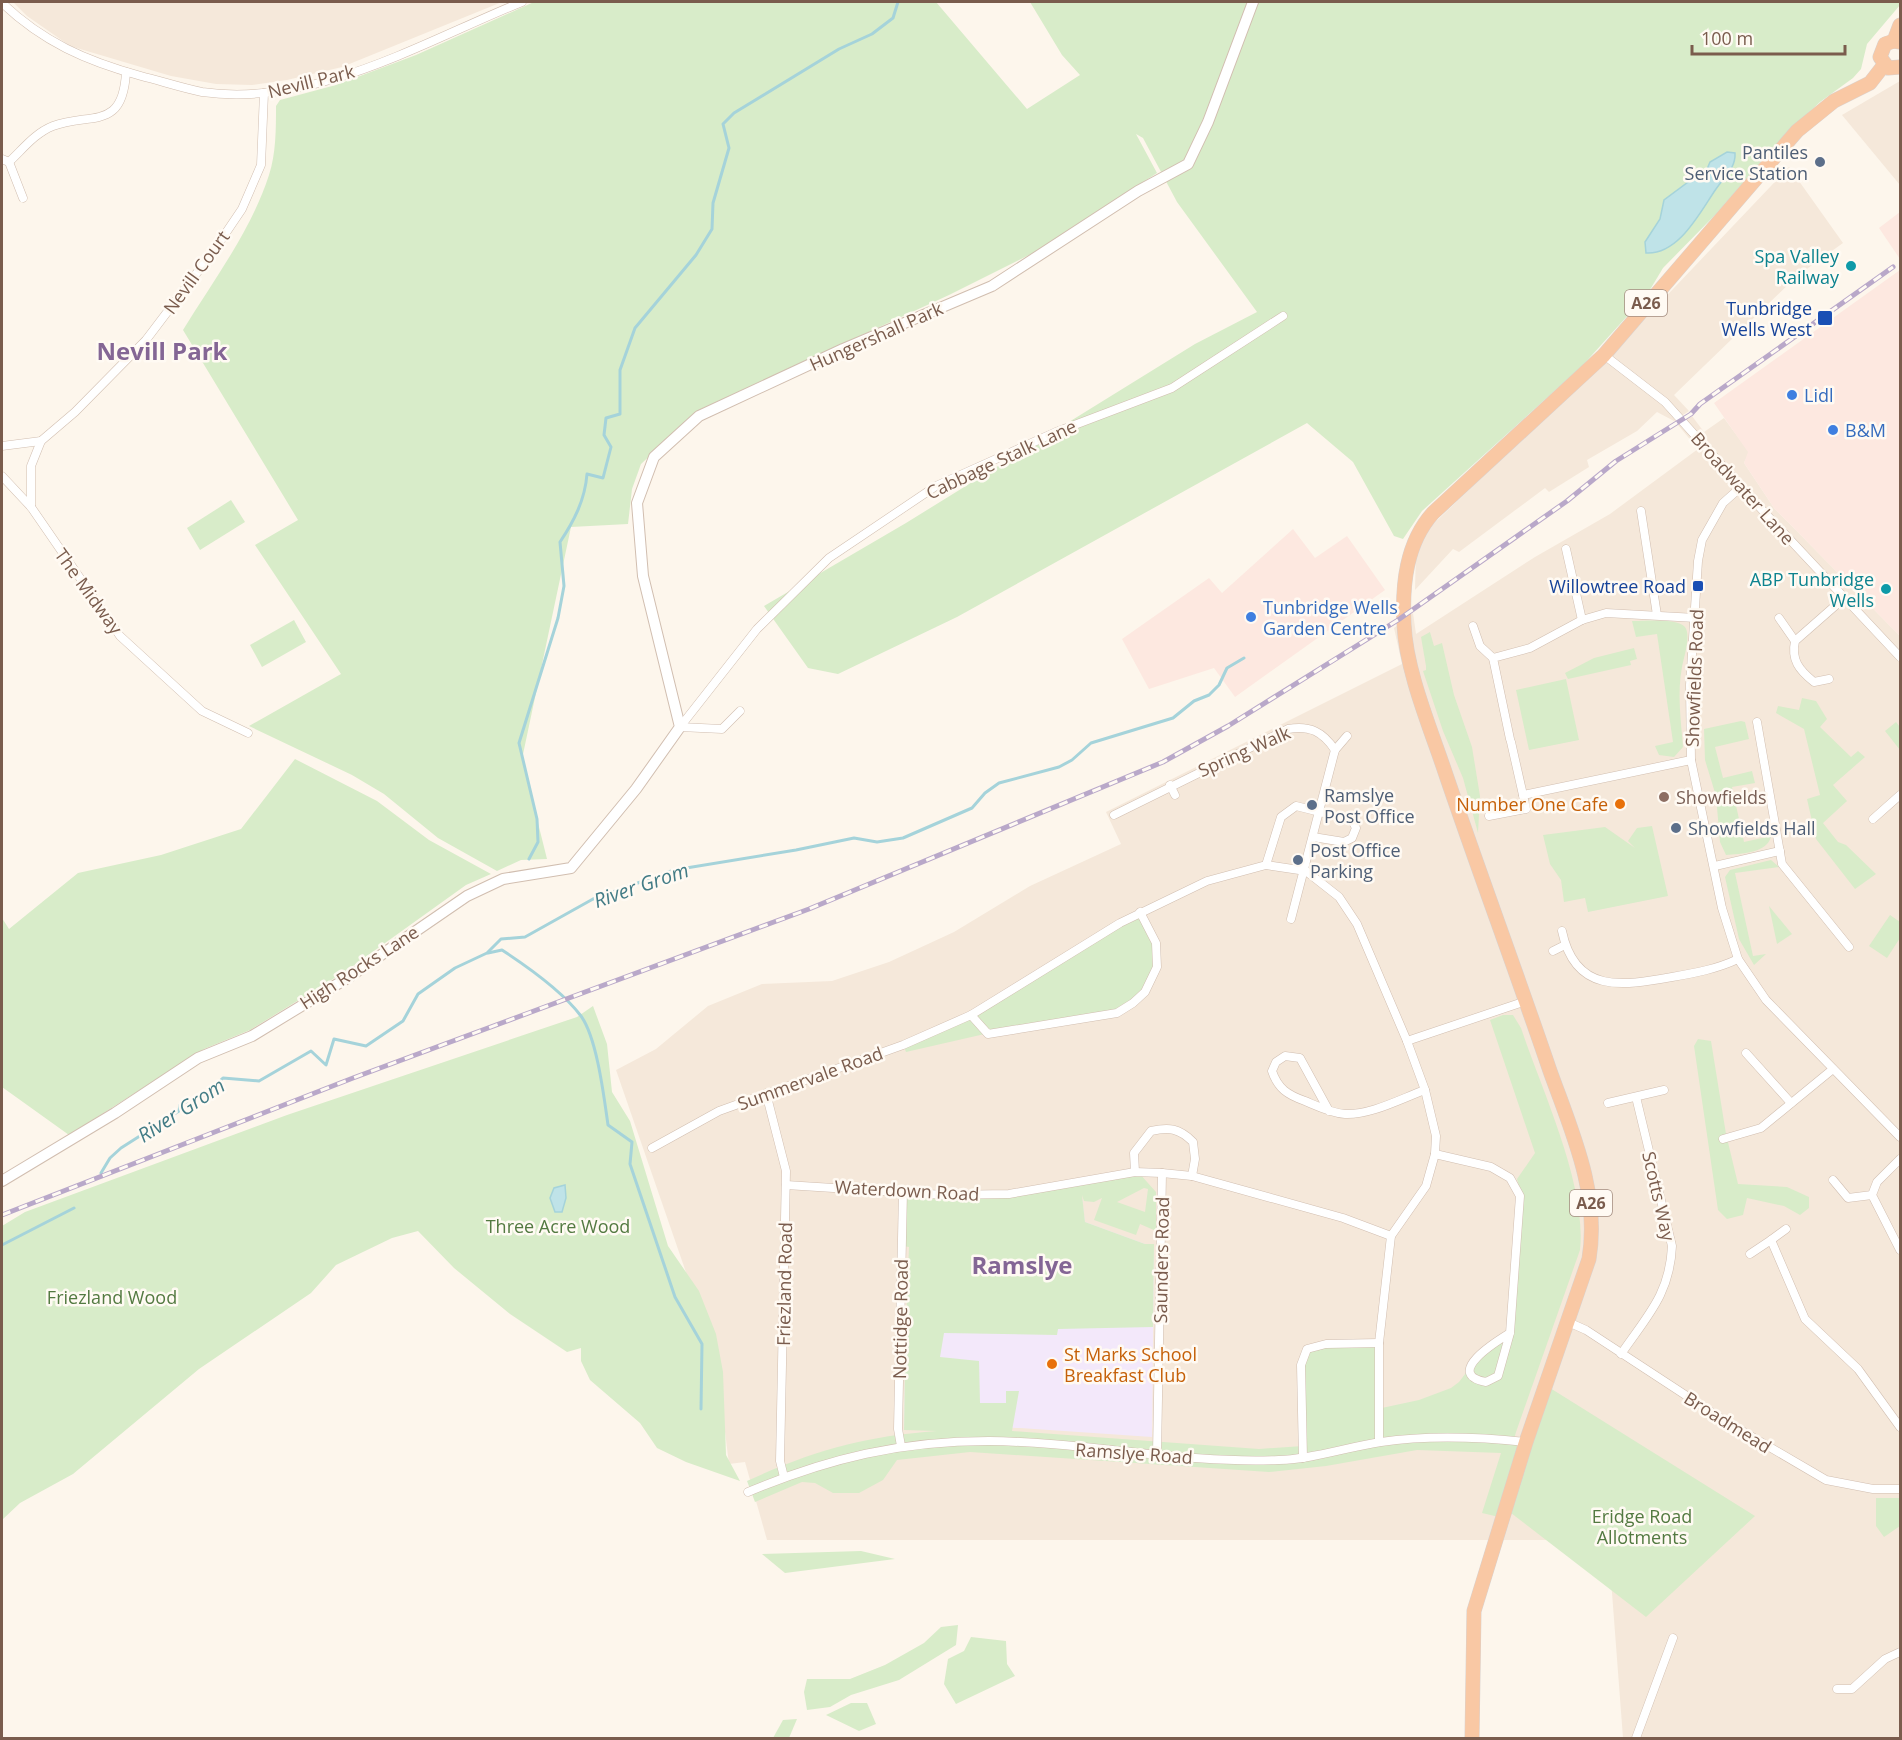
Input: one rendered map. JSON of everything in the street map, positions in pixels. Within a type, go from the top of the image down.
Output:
[{"type":"highway","points":[[1900,25],[1897,41],[1885,44],[1880,52],[1884,65],[1892,69],[1900,67]]},
{"type":"highway","name":"A26","points":[[1472,1738],[1474,1611],[1526,1442],[1589,1258],[1593,1234],[1592,1210],[1583,1164],[1526,1001],[1493,915],[1415,677],[1404,624],[1405,583],[1412,547],[1423,524],[1604,354],[1797,131],[1834,101],[1870,83],[1884,65]]},
{"type":"street","name":"Nevill Park","points":[[2,3],[27,27],[66,50],[126,72],[202,92],[264,93],[327,80],[380,62],[522,2]]},
{"type":"street","name":"Hungershall Park","points":[[680,727],[643,576],[637,503],[654,457],[699,416],[843,349],[992,286],[1135,193],[1188,164],[1208,122],[1253,2]]},
{"type":"street","points":[[23,198],[5,160],[47,129],[106,114],[123,96],[126,72]]},
{"type":"street","name":"Nevill Court","points":[[41,441],[102,386],[146,340],[242,209],[261,165],[264,93]]},
{"type":"street","name":"Cabbage Stalk Lane","points":[[680,727],[757,629],[829,558],[936,486],[1056,432],[1172,388],[1282,316]]},
{"type":"street","name":"Broadwater Lane","points":[[1604,354],[1665,402],[1900,657]]},
{"type":"street","points":[[2,446],[41,441],[32,466],[31,507]]},
{"type":"street","name":"The Midway","points":[[2,476],[31,507],[120,636],[202,711],[248,733]]},
{"type":"street","name":"Showfields Road","points":[[1741,486],[1723,503],[1702,540],[1698,561],[1690,686],[1691,760],[1722,908],[1738,959],[1766,1000],[1900,1137]]},
{"type":"street","points":[[1641,511],[1657,615]]},
{"type":"street","points":[[1566,549],[1582,620]]},
{"type":"street","points":[[1795,641],[1844,598]]},
{"type":"street","points":[[1493,658],[1530,648],[1582,620],[1606,613],[1696,618]]},
{"type":"street","points":[[1779,618],[1795,641],[1795,662],[1804,674],[1814,682],[1829,680]]},
{"type":"street","points":[[1473,626],[1480,646],[1493,658],[1526,809],[1489,816]]},
{"type":"street","points":[[680,727],[722,729],[740,711]]},
{"type":"street","points":[[1757,722],[1780,851],[1788,873],[1849,947]]},
{"type":"street","name":"Spring Walk","points":[[1114,815],[1170,785],[1288,729],[1303,726],[1318,732],[1329,740],[1335,750]]},
{"type":"street","name":"High Rocks Lane","points":[[2,1181],[115,1113],[183,1068],[252,1036],[340,982],[467,896],[502,879],[571,868],[636,789],[680,727]]},
{"type":"street","points":[[1291,919],[1306,871],[1317,813],[1335,750],[1347,736]]},
{"type":"street","points":[[1523,795],[1691,760]]},
{"type":"street","points":[[1170,785],[1174,795]]},
{"type":"street","points":[[1873,819],[1900,795]]},
{"type":"street","points":[[1266,865],[1281,817],[1296,806],[1352,820],[1356,828],[1352,838],[1344,842],[1312,837]]},
{"type":"street","points":[[1715,866],[1780,851]]},
{"type":"street","name":"Summervale Road","points":[[652,1148],[719,1111],[903,1045],[971,1015],[1140,912],[1207,881],[1266,865],[1306,871],[1339,897],[1357,924],[1407,1041],[1425,1090],[1436,1136],[1435,1155],[1426,1186],[1391,1236]]},
{"type":"street","points":[[971,1015],[988,1034],[1118,1013],[1145,992],[1156,967],[1156,943],[1140,912]]},
{"type":"street","points":[[1562,931],[1565,945],[1577,965],[1585,973],[1611,984],[1639,983],[1720,968],[1738,959]]},
{"type":"street","points":[[1553,951],[1565,945]]},
{"type":"street","points":[[1407,1041],[1526,1001]]},
{"type":"street","points":[[1746,1053],[1791,1103]]},
{"type":"street","points":[[1329,1111],[1300,1058],[1285,1056],[1276,1062],[1272,1071],[1276,1082],[1287,1095],[1329,1111],[1344,1114],[1362,1112],[1425,1090]]},
{"type":"street","points":[[1723,1139],[1761,1128],[1833,1069]]},
{"type":"street","points":[[1608,1103],[1664,1090]]},
{"type":"street","name":"Friezland Road","points":[[766,1093],[786,1171],[780,1461],[784,1477]]},
{"type":"street","name":"Scotts Way","points":[[1621,1354],[1664,1291],[1671,1270],[1672,1246],[1636,1097]]},
{"type":"street","points":[[1135,1172],[1134,1153],[1151,1131],[1167,1127],[1183,1132],[1193,1142],[1195,1159],[1192,1176]]},
{"type":"street","points":[[1435,1155],[1491,1167],[1510,1178],[1520,1196],[1510,1333],[1498,1376],[1486,1382],[1477,1381],[1471,1374],[1470,1366],[1474,1358],[1510,1333]]},
{"type":"street","points":[[1872,1195],[1878,1182],[1900,1159]]},
{"type":"street","name":"Waterdown Road","points":[[786,1185],[903,1191],[945,1196],[1009,1194],[1135,1172],[1162,1173],[1192,1176],[1343,1218],[1391,1236]]},
{"type":"street","name":"Saunders Road","points":[[1157,1455],[1162,1173]]},
{"type":"street","points":[[1833,1180],[1848,1198],[1872,1195]]},
{"type":"street","name":"Nottidge Road","points":[[901,1446],[898,1429],[903,1191]]},
{"type":"street","points":[[1872,1195],[1900,1250]]},
{"type":"street","points":[[1750,1254],[1786,1229]]},
{"type":"street","points":[[1379,1442],[1378,1343],[1391,1236]]},
{"type":"street","points":[[1771,1240],[1805,1319],[1858,1369],[1900,1427]]},
{"type":"street","name":"Broadmead","points":[[1568,1322],[1586,1330],[1734,1427],[1826,1480],[1873,1489],[1900,1489]]},
{"type":"street","points":[[1303,1458],[1301,1365],[1307,1348],[1326,1344],[1378,1343]]},
{"type":"street","name":"Ramslye Road","points":[[748,1492],[784,1477],[856,1454],[901,1446],[991,1441],[1233,1461],[1303,1458],[1379,1442],[1470,1438],[1526,1442]]},
{"type":"street","points":[[1636,1738],[1673,1638]]},
{"type":"street","points":[[1837,1689],[1852,1689],[1885,1659],[1900,1652]]},
{"type":"shaded area","points":[[13,2],[502,2],[342,67],[287,80],[252,85],[216,84],[171,76],[70,46],[27,16]]},
{"type":"shaded area","points":[[1900,81],[1900,185],[1842,115]]},
{"type":"shaded area","points":[[1789,167],[1843,243],[1797,276],[1674,395],[1689,411],[1674,421],[1657,412],[1637,431],[1587,460],[1589,467],[1549,492],[1545,488],[1459,552],[1453,549],[1415,590],[1416,549],[1426,531],[1616,349]]},
{"type":"shaded area","points":[[1900,212],[1900,259],[1879,228]]},
{"type":"shaded area","points":[[1900,270],[1900,636],[1774,508],[1744,463],[1748,452],[1714,403]]},
{"type":"shaded area","points":[[1692,416],[1704,432],[1724,418],[1749,452],[1744,463],[1774,508],[1900,636],[1900,1738],[1623,1738],[1608,1540],[767,1540],[745,1462],[729,1464],[716,1359],[616,1070],[656,1049],[708,1006],[762,984],[832,981],[889,962],[954,932],[1030,886],[1121,844],[1106,812],[1402,664],[1394,628],[1413,613],[1416,634],[1535,557],[1610,514],[1698,449],[1678,425]]},
{"type":"shaded area","name":"Tunbridge Wells Garden Centre","points":[[1293,529],[1315,558],[1347,536],[1385,590],[1235,697],[1214,668],[1149,689],[1122,639],[1209,578],[1222,593]]},
{"type":"shaded area","points":[[1081,1190],[1085,1222],[1145,1244],[1154,1244],[1152,1437],[952,1426],[904,1430],[906,1324],[970,1200],[1015,1198]]},
{"type":"green space","points":[[534,2],[936,2],[1027,109],[1080,75],[1062,55],[1030,2],[1900,2],[1900,5],[1867,44],[1861,69],[1853,78],[1820,102],[1782,138],[1715,215],[1663,268],[1648,293],[1583,365],[1422,511],[1403,539],[1394,536],[1353,462],[1307,423],[957,617],[838,674],[808,668],[764,606],[906,523],[1195,344],[1257,312],[1177,202],[1143,138],[1136,134],[1157,173],[1037,251],[949,295],[699,410],[641,464],[632,489],[628,524],[571,527],[522,759],[547,859],[521,860],[497,871],[438,838],[384,794],[352,775],[249,726],[341,674],[255,545],[298,520],[183,330],[242,236],[261,196],[273,159],[276,106],[280,100],[336,85],[416,55]]},
{"type":"green space","points":[[231,500],[245,522],[200,550],[187,528]]},
{"type":"green space","points":[[294,620],[306,642],[262,667],[250,645]]},
{"type":"green space","points":[[1632,621],[1674,622],[1680,623],[1686,629],[1687,645],[1680,687],[1683,747],[1674,757],[1659,755],[1655,746],[1673,742],[1657,634],[1636,637]]},
{"type":"green space","points":[[1430,632],[1434,646],[1442,643],[1454,695],[1472,747],[1480,796],[1478,833],[1463,778],[1443,731],[1423,671],[1426,670],[1426,666],[1421,637]]},
{"type":"green space","points":[[1634,648],[1637,659],[1630,661],[1631,665],[1568,679],[1565,673],[1594,658]]},
{"type":"green space","points":[[1566,679],[1579,740],[1529,750],[1516,690]]},
{"type":"green space","points":[[1802,698],[1816,701],[1827,719],[1820,727],[1851,757],[1858,751],[1865,757],[1833,785],[1847,801],[1823,823],[1838,842],[1846,845],[1876,874],[1855,889],[1816,839],[1807,799],[1820,795],[1804,729],[1776,713],[1778,706],[1799,710]]},
{"type":"green space","points":[[1745,722],[1749,739],[1715,747],[1723,778],[1752,771],[1755,783],[1732,787],[1744,842],[1771,836],[1769,842],[1759,849],[1726,855],[1720,842],[1716,796],[1705,760],[1704,729]]},
{"type":"green space","points":[[1896,722],[1900,727],[1900,750],[1885,731]]},
{"type":"green space","points":[[295,759],[377,801],[429,840],[491,874],[466,885],[346,971],[250,1030],[204,1049],[69,1135],[2,1087],[2,918],[9,929],[78,873],[161,855],[241,829]]},
{"type":"green space","points":[[1652,826],[1668,896],[1588,912],[1585,898],[1564,902],[1561,880],[1550,864],[1543,835],[1605,827],[1635,848],[1628,841],[1637,828]]},
{"type":"green space","points":[[1771,860],[1779,867],[1735,873],[1753,956],[1766,954],[1754,965],[1739,939],[1725,877],[1730,870]]},
{"type":"green space","points":[[1769,906],[1792,934],[1777,944]]},
{"type":"green space","points":[[1139,914],[1155,943],[1155,967],[1144,991],[1118,1011],[989,1033],[906,1052],[903,1045],[930,1035]]},
{"type":"green space","points":[[1890,915],[1900,922],[1900,938],[1887,958],[1869,946]]},
{"type":"green space","name":"Friezland Wood","points":[[593,1006],[607,1044],[612,1092],[630,1121],[668,1246],[699,1291],[716,1334],[723,1372],[726,1455],[740,1481],[686,1462],[657,1448],[640,1423],[590,1380],[581,1361],[581,1348],[567,1352],[510,1314],[454,1268],[418,1231],[392,1238],[336,1265],[311,1293],[199,1369],[73,1474],[20,1503],[2,1520],[2,1226],[25,1212],[287,1115],[577,1017]]},
{"type":"green space","points":[[1503,1015],[1513,1015],[1521,1028],[1561,1138],[1577,1197],[1580,1224],[1580,1250],[1516,1432],[1513,1443],[1521,1445],[1499,1517],[1482,1513],[1501,1453],[1417,1450],[1326,1466],[1269,1472],[970,1452],[897,1460],[883,1480],[859,1493],[833,1493],[815,1483],[802,1482],[755,1502],[747,1481],[794,1461],[862,1441],[937,1431],[904,1430],[905,1368],[900,1364],[901,1325],[906,1324],[909,1247],[903,1246],[904,1192],[1009,1194],[1139,1173],[1156,1192],[1156,1231],[1140,1224],[1136,1235],[1094,1220],[1102,1198],[1094,1202],[1084,1201],[1082,1195],[1085,1222],[1145,1244],[1154,1244],[1153,1327],[1058,1329],[1057,1335],[944,1333],[940,1357],[979,1361],[980,1403],[1006,1403],[1006,1391],[1019,1391],[1012,1431],[1259,1449],[1303,1446],[1304,1363],[1308,1351],[1316,1347],[1376,1345],[1377,1409],[1419,1400],[1451,1388],[1459,1382],[1472,1365],[1512,1333],[1522,1197],[1517,1179],[1535,1153],[1490,1020]],"holes":[[[1144,1188],[1148,1189],[1145,1212],[1117,1202]]]},
{"type":"green space","points":[[1698,1039],[1711,1041],[1726,1134],[1738,1184],[1787,1187],[1809,1197],[1809,1208],[1800,1215],[1784,1206],[1747,1198],[1743,1215],[1727,1219],[1718,1210],[1694,1046]]},
{"type":"green space","name":"Eridge Road Allotments","points":[[1550,1388],[1755,1516],[1646,1617],[1511,1513]]},
{"type":"green space","points":[[1876,1498],[1900,1498],[1900,1526],[1884,1537],[1876,1526]]},
{"type":"green space","points":[[861,1551],[895,1559],[785,1573],[762,1554]]},
{"type":"green space","points":[[958,1625],[956,1645],[899,1680],[851,1695],[830,1707],[807,1710],[804,1692],[807,1679],[850,1679],[885,1665],[924,1643],[941,1627]]},
{"type":"green space","points":[[971,1637],[1006,1641],[1007,1664],[1015,1676],[956,1704],[944,1684],[948,1659],[964,1651]]},
{"type":"green space","points":[[851,1703],[867,1703],[876,1724],[859,1731],[826,1715]]},
{"type":"green space","points":[[797,1719],[789,1738],[773,1738],[783,1720]]},
{"type":"water","points":[[1727,152],[1735,153],[1732,168],[1696,220],[1669,247],[1658,252],[1646,253],[1645,242],[1660,219],[1664,200],[1695,177],[1705,174],[1710,162]]},
{"type":"water","points":[[565,1185],[566,1198],[562,1212],[555,1212],[550,1198],[554,1188]]},
{"type":"waterway","points":[[529,859],[538,842],[537,819],[519,743],[558,618],[564,586],[560,542],[578,510],[587,474],[603,478],[611,447],[604,435],[606,418],[620,414],[620,370],[635,328],[696,255],[712,229],[713,203],[729,148],[723,124],[734,113],[839,49],[872,34],[893,18],[898,2]]},
{"type":"waterway","name":"River Grom","points":[[101,1173],[110,1158],[121,1148],[179,1111],[180,1105],[200,1099],[223,1078],[259,1081],[311,1051],[326,1065],[334,1039],[366,1046],[403,1021],[418,994],[455,968],[487,953],[501,939],[525,937],[593,899],[674,870],[854,838],[877,842],[903,838],[972,808],[985,793],[999,783],[1059,767],[1072,760],[1091,743],[1173,718],[1194,701],[1209,695],[1219,685],[1227,668],[1244,658]]},
{"type":"waterway","points":[[488,953],[502,950],[534,972],[574,1007],[587,1026],[599,1068],[608,1125],[632,1142],[630,1164],[675,1297],[702,1344],[701,1409]]},
{"type":"waterway","name":"River Grom","points":[[2,1245],[74,1208]]},
{"type":"railway","points":[[2,1215],[353,1078],[809,909],[1163,762],[1228,726],[1398,620],[1567,501],[1616,461],[1691,414],[1700,404],[1893,267]]},
{"type":"place","name":"Pantiles Service Station","points":[[1820,162]]},
{"type":"place","name":"Spa Valley Railway","points":[[1851,266]]},
{"type":"place","name":"Tunbridge Wells West","points":[[1825,318]]},
{"type":"place","name":"Lidl","points":[[1792,395]]},
{"type":"place","name":"B&M","points":[[1833,430]]},
{"type":"place","name":"Willowtree Road","points":[[1698,586]]},
{"type":"place","name":"ABP Tunbridge Wells","points":[[1886,589]]},
{"type":"place","name":"Tunbridge Wells Garden Centre","points":[[1251,617]]},
{"type":"place","name":"Showfields","points":[[1664,797]]},
{"type":"place","name":"Number One Cafe","points":[[1620,804]]},
{"type":"place","name":"Ramslye Post Office","points":[[1312,805]]},
{"type":"place","name":"Showfields Hall","points":[[1676,828]]},
{"type":"place","name":"Post Office Parking","points":[[1298,860]]},
{"type":"place","name":"St Marks School Breakfast Club","points":[[1052,1364]]},
{"type":"district","name":"Nevill Park","points":[[162,350]]},
{"type":"district","name":"Ramslye","points":[[1022,1264]]},
{"type":"park label","name":"Three Acre Wood","points":[[558,1226]]}]
